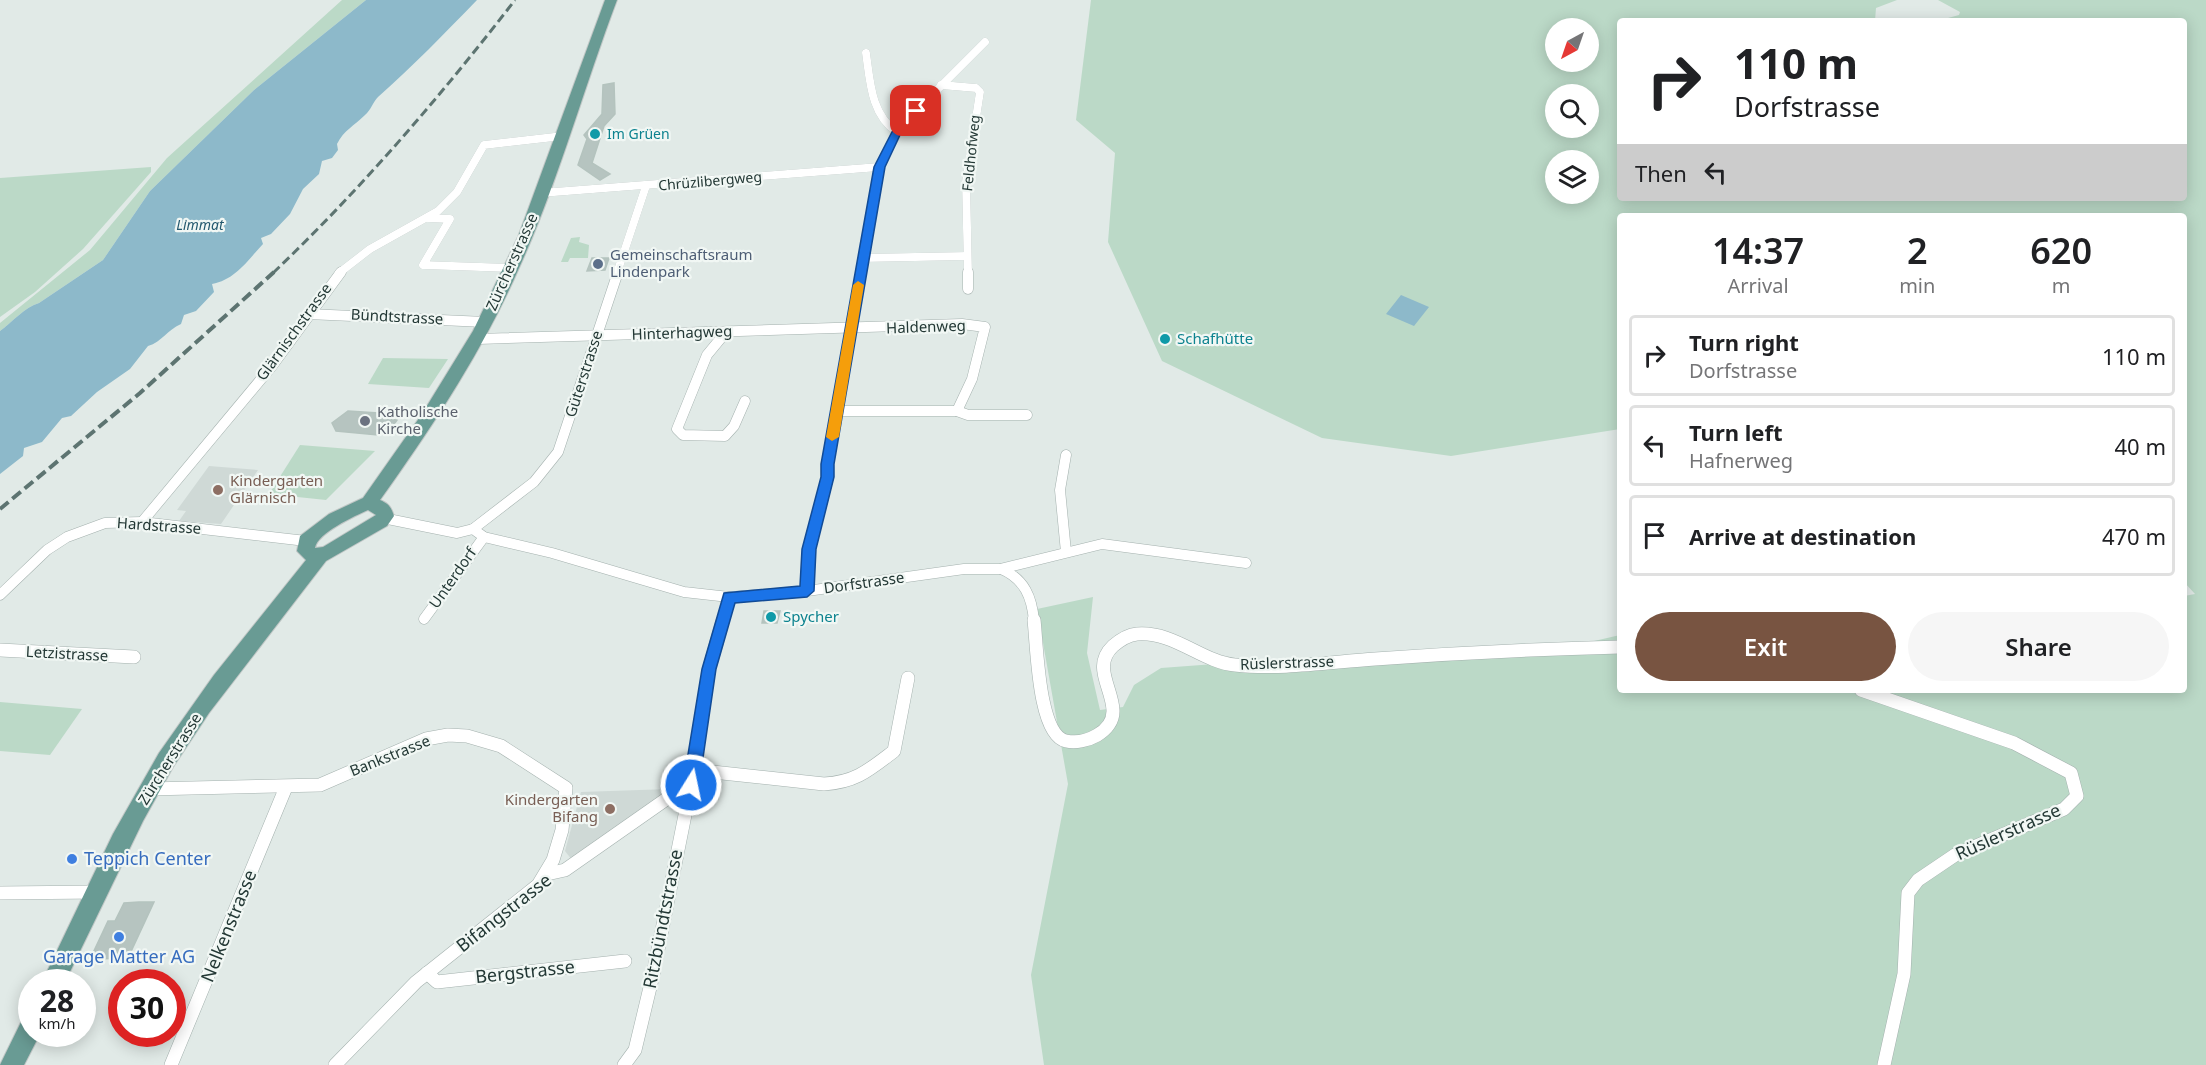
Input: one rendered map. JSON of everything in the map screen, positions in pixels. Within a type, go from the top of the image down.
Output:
[{"type":"main road","name":"Zürcherstrasse","points":[[369,503],[456,376],[478,339],[512,268],[563,136],[610,0]]},
{"type":"main road","points":[[369,503],[383,509],[383,518],[334,550],[320,556],[310,554],[304,547],[306,541],[315,532],[358,507],[369,503]]},
{"type":"main road","name":"Zürcherstrasse","points":[[59,969],[149,789],[214,691],[320,556]]},
{"type":"main road","points":[[11,1065],[20,1047]]},
{"type":"street","points":[[807,591],[809,549],[828,477],[837,411],[879,167],[897,132],[985,42]]},
{"type":"street","points":[[866,52],[881,117],[890,129],[897,132]]},
{"type":"street","name":"Feldhofweg","points":[[941,86],[975,88],[980,92],[966,182],[968,290]]},
{"type":"street","name":"Glärnischstrasse","points":[[141,522],[272,366],[325,289],[353,260],[428,218],[450,200],[484,145],[563,136]]},
{"type":"street","name":"Chrüzlibergweg","points":[[541,193],[879,167]]},
{"type":"street","name":"Güterstrasse","points":[[474,529],[534,482],[558,452],[646,186]]},
{"type":"street","points":[[428,218],[450,219],[423,265],[512,268]]},
{"type":"street","points":[[863,258],[967,256]]},
{"type":"street","name":"Bündtstrasse","points":[[308,314],[486,322]]},
{"type":"street","name":"Haldenweg","points":[[851,328],[962,324],[984,327],[972,379],[957,411]]},
{"type":"street","name":"Hinterhagweg","points":[[478,339],[851,328]]},
{"type":"street","points":[[726,332],[707,355],[677,429],[683,435],[727,437],[733,433],[745,400]]},
{"type":"street","points":[[837,411],[957,411],[968,415],[1027,415]]},
{"type":"street","points":[[1066,455],[1060,490],[1066,552]]},
{"type":"street","points":[[383,518],[458,532],[474,529]]},
{"type":"street","name":"Hardstrasse","points":[[0,595],[29,566],[67,537],[105,523],[141,522],[306,541]]},
{"type":"street","name":"Dorfstrasse","points":[[474,529],[484,537],[552,553],[684,592],[729,597],[807,591],[954,570],[1000,569],[1102,544],[1246,563]]},
{"type":"street","name":"Unterdorf","points":[[424,619],[484,537]]},
{"type":"street","name":"Rüslerstrasse","points":[[1000,569],[1014,574],[1024,585],[1032,601],[1045,716],[1054,734],[1064,741],[1078,742],[1093,739],[1108,725],[1113,711],[1102,675],[1103,662],[1109,650],[1130,635],[1153,633],[1233,665],[1294,664],[1522,649],[1617,647]]},
{"type":"street","points":[[729,597],[709,669],[694,770],[740,773],[824,784],[845,783],[862,775],[894,751],[908,678]]},
{"type":"street","name":"Letzistrasse","points":[[0,650],[134,657]]},
{"type":"street","name":"Rüslerstrasse","points":[[1870,693],[2014,743],[2071,773],[2077,796],[2064,809],[1950,857],[1926,872],[1908,894],[1907,941],[1902,986],[1884,1065]]},
{"type":"street","name":"Bankstrasse","points":[[149,789],[321,785],[435,737],[463,735],[483,737],[502,744],[566,788],[562,830],[547,874]]},
{"type":"street","name":"Ritzbündtstrasse","points":[[624,1065],[635,1050],[653,975],[694,770]]},
{"type":"street","name":"Bifangstrasse","points":[[335,1065],[379,1017],[427,973],[526,896],[547,874],[565,870],[685,786],[691,785]]},
{"type":"street","name":"Nelkenstrasse","points":[[171,1065],[286,787]]},
{"type":"street","points":[[0,893],[99,892]]},
{"type":"street","name":"Bergstrasse","points":[[427,973],[437,982],[625,961]]},
{"type":"shaded area","name":"Kindergarten Glärnisch","points":[[209,466],[258,470],[221,524],[179,521],[186,511],[177,510]]},
{"type":"shaded area","name":"Kindergarten Bifang","points":[[669,789],[624,826],[572,860],[565,851],[581,792]]},
{"type":"green space","points":[[342,0],[366,0],[254,90],[150,191],[103,260],[24,311],[0,331],[0,323],[90,250],[167,158]]},
{"type":"green space","points":[[1091,0],[1897,0],[1876,8],[1875,18],[1617,18],[1617,201],[2187,201],[2187,18],[1948,18],[1959,15],[1960,12],[1938,0],[2206,0],[2206,1065],[1044,1065],[1031,975],[1068,784],[1037,609],[1093,597],[1087,653],[1100,710],[1123,707],[1134,685],[1161,668],[1295,658],[1522,649],[1534,655],[1617,636],[1617,693],[2187,693],[2187,595],[2195,594],[2187,585],[2187,213],[1617,213],[1617,429],[1451,456],[1322,438],[1162,361],[1108,242],[1115,153],[1076,120]]},
{"type":"green space","points":[[151,167],[151,172],[83,249],[35,292],[0,317],[0,178]]},
{"type":"green space","points":[[580,237],[579,242],[589,245],[588,258],[570,258],[568,262],[561,262],[571,238]]},
{"type":"green space","points":[[383,358],[448,359],[429,388],[368,384]]},
{"type":"green space","points":[[300,445],[375,451],[326,500],[269,494]]},
{"type":"green space","points":[[0,702],[82,709],[50,755],[0,751]]},
{"type":"water","name":"Limmat","points":[[366,0],[477,0],[378,97],[367,113],[343,135],[337,144],[338,150],[332,158],[322,161],[319,174],[303,189],[290,214],[271,234],[261,238],[263,244],[234,274],[212,284],[214,292],[196,311],[184,315],[181,324],[148,346],[130,369],[97,392],[71,416],[62,418],[42,442],[24,448],[23,456],[0,474],[0,331],[24,311],[103,260],[150,191],[254,90]]},
{"type":"water","points":[[1401,295],[1429,307],[1414,326],[1386,314]]},
{"type":"building","name":"Im Grüen","points":[[614,83],[615,114],[604,126],[592,163],[610,174],[600,180],[578,165],[587,139],[584,135],[602,114],[603,85]]},
{"type":"building","name":"Gemeinschaftsraum Lindenpark","points":[[592,258],[609,258],[605,270],[587,271]]},
{"type":"building","name":"Katholische Kirche","points":[[348,411],[393,414],[389,419],[397,420],[390,430],[382,429],[378,435],[336,431],[332,423]]},
{"type":"building","name":"Spycher","points":[[764,611],[780,611],[777,623],[762,623]]},
{"type":"building","name":"Garage Matter AG","points":[[154,902],[128,958],[97,959],[100,954],[92,955],[108,921],[115,921],[124,903]]},
{"type":"railway","points":[[273,273],[337,209],[399,141],[515,0]]},
{"type":"railway","points":[[0,509],[140,393],[274,272]]},
{"type":"slow traffic","points":[[832,437],[858,285]]},
{"type":"place","name":"Im Grüen","points":[[595,134]]},
{"type":"place","name":"Gemeinschaftsraum Lindenpark","points":[[598,264]]},
{"type":"place","name":"Schafhütte","points":[[1165,339]]},
{"type":"place","name":"Katholische Kirche","points":[[365,421]]},
{"type":"place","name":"Kindergarten Glärnisch","points":[[218,490]]},
{"type":"place","name":"Spycher","points":[[771,617]]},
{"type":"place","name":"Kindergarten Bifang","points":[[610,809]]},
{"type":"place","name":"Teppich Center","points":[[72,859]]},
{"type":"place","name":"Garage Matter AG","points":[[119,937]]},
{"type":"route","points":[[691,785],[709,669],[729,597],[807,591],[809,549],[828,477],[827,464],[879,167],[897,132],[916,111]]}]
